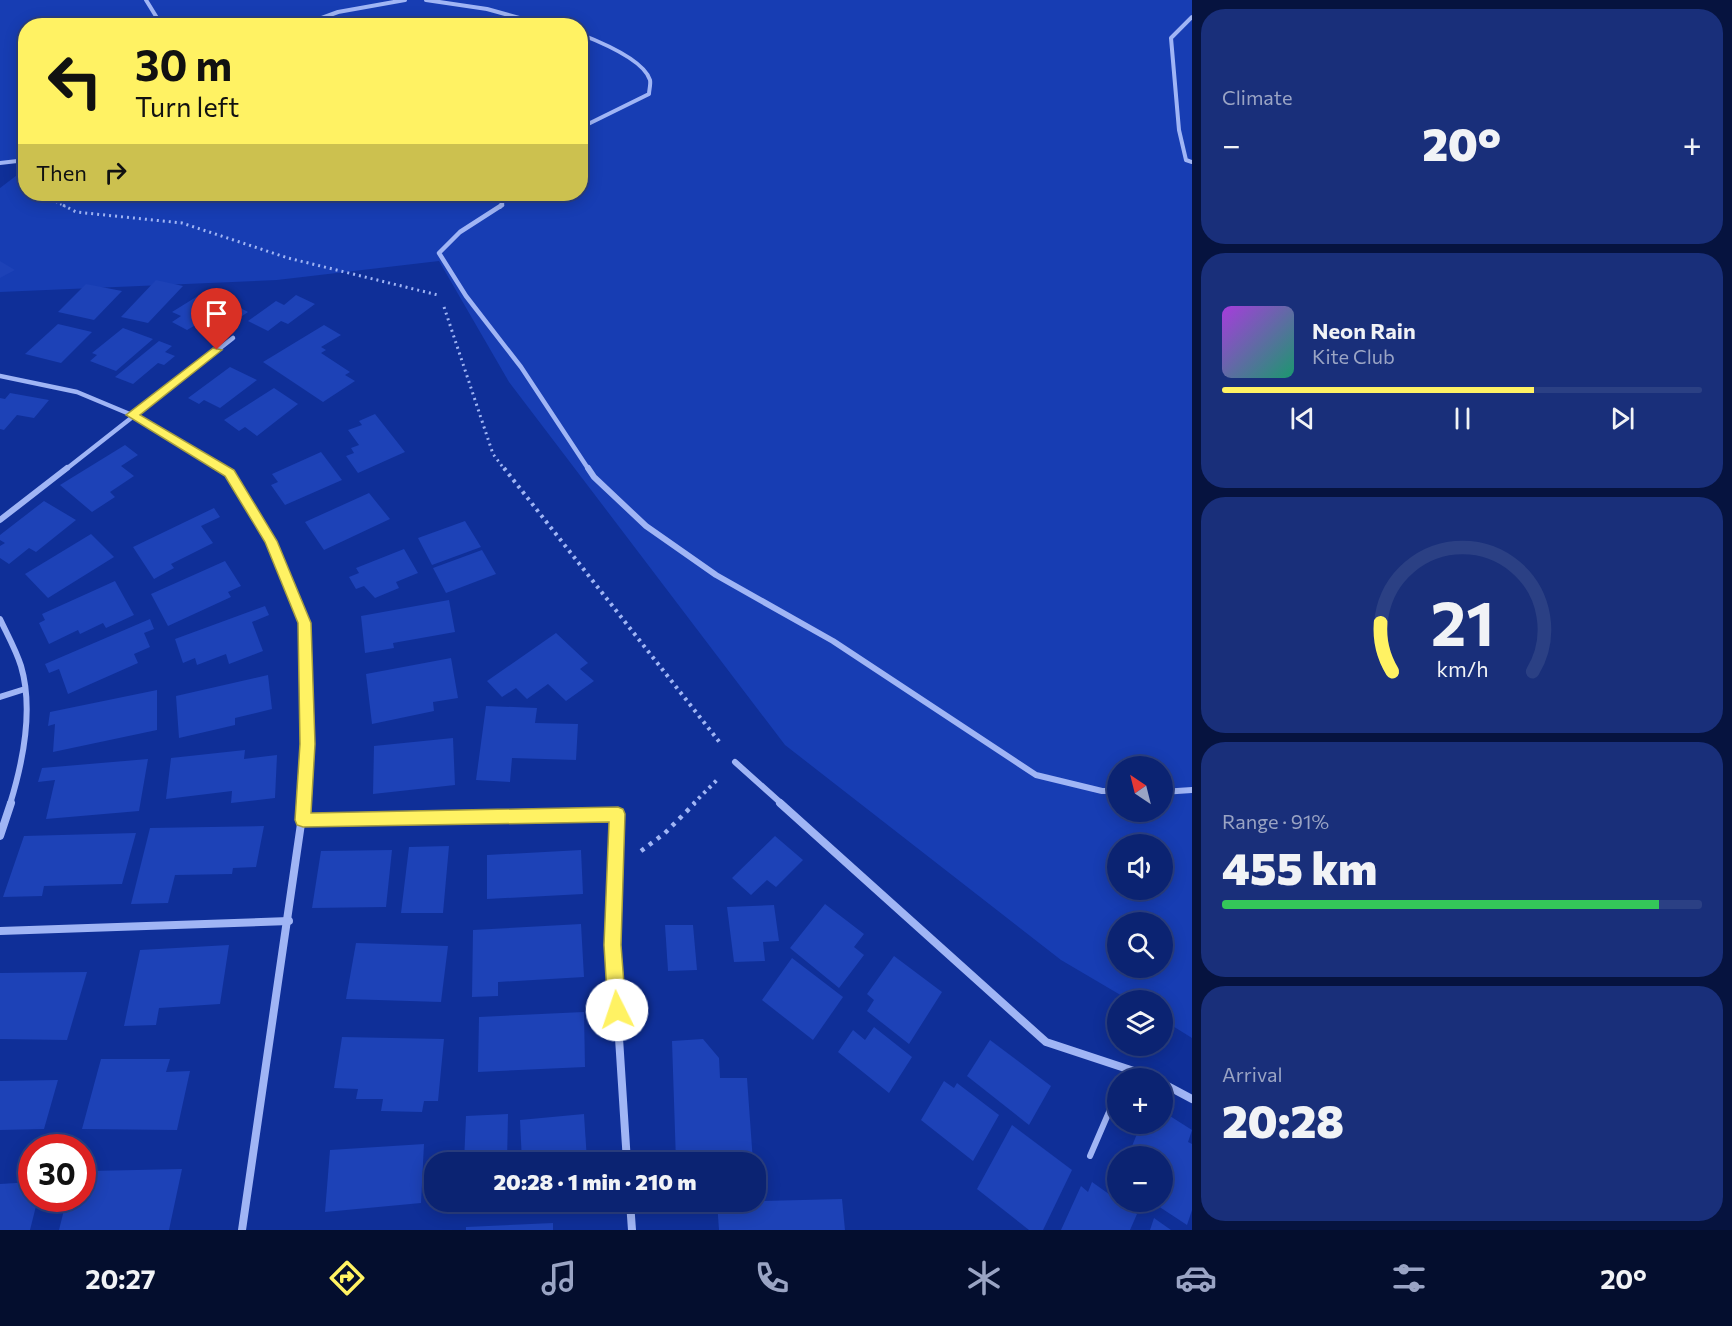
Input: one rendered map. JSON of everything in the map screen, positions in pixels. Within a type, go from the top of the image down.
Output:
[{"type":"street","points":[[146,0],[157,18]]},
{"type":"street","points":[[315,18],[363,5],[405,0]]},
{"type":"street","points":[[426,0],[487,9],[519,18]]},
{"type":"street","points":[[1192,17],[1171,38],[1179,130],[1186,160],[1192,162]]},
{"type":"street","points":[[588,37],[610,46],[644,70],[650,82],[649,94],[588,124]]},
{"type":"street","points":[[0,163],[18,161]]},
{"type":"street","points":[[504,201],[503,205],[460,232],[439,253],[466,296],[521,367],[594,477],[646,526],[716,575],[833,641],[1036,775],[1107,791]]},
{"type":"street","points":[[0,520],[233,338]]},
{"type":"street","points":[[0,376],[77,392],[132,415],[229,473],[271,541],[304,623],[307,744],[303,820],[242,1230]]},
{"type":"street","points":[[0,619],[21,666],[25,689],[24,744],[0,836]]},
{"type":"street","points":[[0,697],[25,689]]},
{"type":"street","points":[[735,762],[1046,1042],[1127,1068]]},
{"type":"street","points":[[1173,791],[1192,790]]},
{"type":"street","points":[[303,820],[618,814],[613,945],[626,1152]]},
{"type":"street","points":[[0,931],[289,921]]},
{"type":"street","points":[[1173,1089],[1192,1099]]},
{"type":"street","points":[[631,1212],[632,1230]]},
{"type":"lane","points":[[1090,1156],[1107,1117]]},
{"type":"path","points":[[54,201],[76,212],[182,223],[288,258],[440,296],[494,454],[735,762],[665,833],[616,870]]},
{"type":"shaded area","points":[[0,0],[1192,0],[1192,1038],[1173,1026],[1173,990],[1112,990],[1061,960],[785,745],[509,382],[439,261],[277,280],[0,292],[0,188],[18,174],[18,201],[588,201],[588,18],[18,18],[18,162],[0,161]]},
{"type":"building","points":[[0,261],[15,270],[0,278]]},
{"type":"building","points":[[156,280],[183,286],[148,323],[121,317]]},
{"type":"building","points":[[86,284],[122,291],[94,320],[58,312]]},
{"type":"building","points":[[201,294],[222,306],[229,302],[248,312],[217,333],[199,323],[187,330],[172,322],[181,316],[172,312]]},
{"type":"building","points":[[296,295],[315,304],[288,324],[281,321],[268,331],[248,321],[276,301],[284,305]]},
{"type":"building","points":[[58,324],[92,332],[61,363],[25,354]]},
{"type":"building","points":[[324,325],[341,335],[321,347],[326,350],[321,353],[350,372],[345,375],[355,381],[323,402],[263,362]]},
{"type":"building","points":[[123,328],[153,339],[116,371],[90,361],[97,355],[92,353]]},
{"type":"building","points":[[159,341],[172,346],[165,352],[175,356],[164,365],[158,363],[133,384],[115,377]]},
{"type":"building","points":[[230,367],[257,380],[220,408],[204,400],[199,404],[188,398]]},
{"type":"building","points":[[274,388],[298,404],[257,436],[245,427],[239,431],[224,420]]},
{"type":"building","points":[[10,393],[49,400],[34,418],[17,415],[4,430],[0,429],[0,398],[5,399]]},
{"type":"building","points":[[375,414],[405,452],[358,473],[346,456],[354,453],[351,448],[359,445],[348,430],[362,425],[359,421]]},
{"type":"building","points":[[125,445],[138,455],[121,466],[134,476],[110,492],[115,497],[92,512],[60,485]]},
{"type":"building","points":[[321,452],[342,480],[285,505],[271,485],[278,482],[272,474]]},
{"type":"building","points":[[369,493],[390,519],[324,550],[305,522]]},
{"type":"building","points":[[44,501],[76,520],[36,552],[29,548],[9,564],[0,558],[0,546],[5,543],[0,540],[0,535]]},
{"type":"building","points":[[214,508],[220,517],[201,526],[213,543],[171,564],[174,568],[154,579],[133,547]]},
{"type":"building","points":[[465,521],[481,547],[432,565],[418,538]]},
{"type":"building","points":[[91,534],[114,557],[48,598],[25,574]]},
{"type":"building","points":[[404,549],[418,573],[396,582],[399,588],[375,598],[364,586],[356,589],[349,577],[359,573],[356,568]]},
{"type":"building","points":[[482,550],[496,574],[446,593],[433,568]]},
{"type":"building","points":[[225,561],[241,586],[228,592],[231,597],[168,626],[151,594]]},
{"type":"building","points":[[115,581],[134,615],[106,628],[103,623],[80,634],[78,630],[49,644],[39,623],[45,620],[42,614]]},
{"type":"building","points":[[449,600],[455,632],[393,643],[394,648],[365,653],[361,616]]},
{"type":"building","points":[[265,606],[269,615],[252,622],[263,651],[229,664],[226,654],[197,665],[195,658],[183,663],[175,639]]},
{"type":"building","points":[[150,619],[154,629],[144,633],[150,647],[134,654],[138,663],[68,694],[59,669],[49,673],[45,664]]},
{"type":"building","points":[[556,633],[588,663],[580,669],[594,681],[566,701],[548,684],[527,699],[516,688],[502,697],[487,681]]},
{"type":"building","points":[[451,658],[458,698],[433,702],[434,711],[372,724],[366,674]]},
{"type":"building","points":[[268,675],[272,709],[235,718],[235,725],[179,738],[176,696]]},
{"type":"building","points":[[157,690],[157,730],[53,752],[55,724],[48,726],[50,712]]},
{"type":"building","points":[[486,706],[537,708],[535,723],[578,724],[576,760],[512,758],[510,782],[476,780]]},
{"type":"building","points":[[453,738],[455,785],[373,794],[374,746]]},
{"type":"building","points":[[245,750],[244,759],[277,755],[275,798],[231,803],[232,791],[166,799],[171,758]]},
{"type":"building","points":[[148,759],[139,811],[46,819],[55,780],[38,782],[42,768]]},
{"type":"building","points":[[264,826],[256,867],[233,868],[232,874],[175,875],[168,903],[131,904],[150,828]]},
{"type":"building","points":[[136,833],[122,884],[44,886],[42,896],[3,897],[24,836]]},
{"type":"building","points":[[775,836],[803,860],[776,887],[767,880],[751,895],[732,878]]},
{"type":"building","points":[[449,846],[443,913],[401,913],[409,847]]},
{"type":"building","points":[[392,850],[386,907],[312,908],[321,851]]},
{"type":"building","points":[[581,850],[583,894],[487,899],[487,855]]},
{"type":"building","points":[[825,904],[864,934],[854,947],[864,955],[839,988],[790,948]]},
{"type":"building","points":[[774,905],[779,941],[763,942],[765,961],[734,962],[727,907]]},
{"type":"building","points":[[581,924],[584,977],[498,982],[498,996],[472,997],[473,930]]},
{"type":"building","points":[[665,925],[693,925],[697,970],[668,971]]},
{"type":"building","points":[[356,943],[448,946],[441,1002],[346,999]]},
{"type":"building","points":[[229,945],[220,1004],[159,1008],[156,1025],[124,1026],[140,950]]},
{"type":"building","points":[[894,956],[942,992],[909,1044],[867,1011],[874,1000],[867,994]]},
{"type":"building","points":[[792,958],[843,997],[813,1040],[762,1000]]},
{"type":"building","points":[[87,972],[67,1040],[0,1039],[0,973]]},
{"type":"building","points":[[584,1012],[585,1067],[478,1072],[479,1017]]},
{"type":"building","points":[[874,1027],[912,1057],[889,1093],[838,1052],[853,1030],[865,1040]]},
{"type":"building","points":[[342,1037],[444,1039],[438,1101],[424,1101],[422,1112],[381,1111],[383,1099],[356,1099],[358,1089],[334,1088]]},
{"type":"building","points":[[703,1039],[719,1058],[720,1078],[747,1078],[752,1152],[676,1152],[672,1041]]},
{"type":"building","points":[[990,1040],[1051,1086],[1029,1125],[967,1076]]},
{"type":"building","points":[[101,1059],[170,1059],[166,1072],[190,1071],[177,1130],[82,1129]]},
{"type":"building","points":[[58,1080],[44,1129],[0,1130],[0,1081]]},
{"type":"building","points":[[944,1081],[954,1088],[957,1083],[999,1115],[973,1161],[921,1120]]},
{"type":"building","points":[[508,1114],[507,1152],[464,1152],[466,1116]]},
{"type":"building","points":[[584,1114],[586,1152],[522,1152],[520,1120]]},
{"type":"building","points":[[1173,1118],[1192,1130],[1188,1142],[1192,1144],[1192,1210],[1187,1225],[1167,1212],[1173,1212],[1173,1146],[1132,1146],[1137,1134],[1173,1134]]},
{"type":"building","points":[[1012,1125],[1072,1170],[1043,1230],[1029,1230],[977,1189]]},
{"type":"building","points":[[424,1144],[421,1203],[325,1212],[330,1150]]},
{"type":"building","points":[[182,1169],[169,1230],[59,1230],[64,1212],[96,1212],[96,1171]]},
{"type":"building","points":[[1092,1182],[1107,1193],[1107,1212],[1134,1212],[1137,1214],[1130,1230],[1061,1230],[1081,1186],[1088,1192]]},
{"type":"building","points":[[18,1183],[18,1212],[34,1212],[30,1230],[0,1230],[0,1184]]},
{"type":"building","points":[[842,1199],[845,1230],[719,1230],[718,1212],[766,1212],[766,1201]]},
{"type":"building","points":[[1154,1218],[1171,1230],[1150,1230]]},
{"type":"building","points":[[553,1223],[553,1230],[466,1230],[466,1227]]},
{"type":"route","points":[[217,350],[132,415],[174,438],[229,473],[271,541],[304,623],[307,744],[303,820],[618,814],[613,945],[617,1010]]}]
